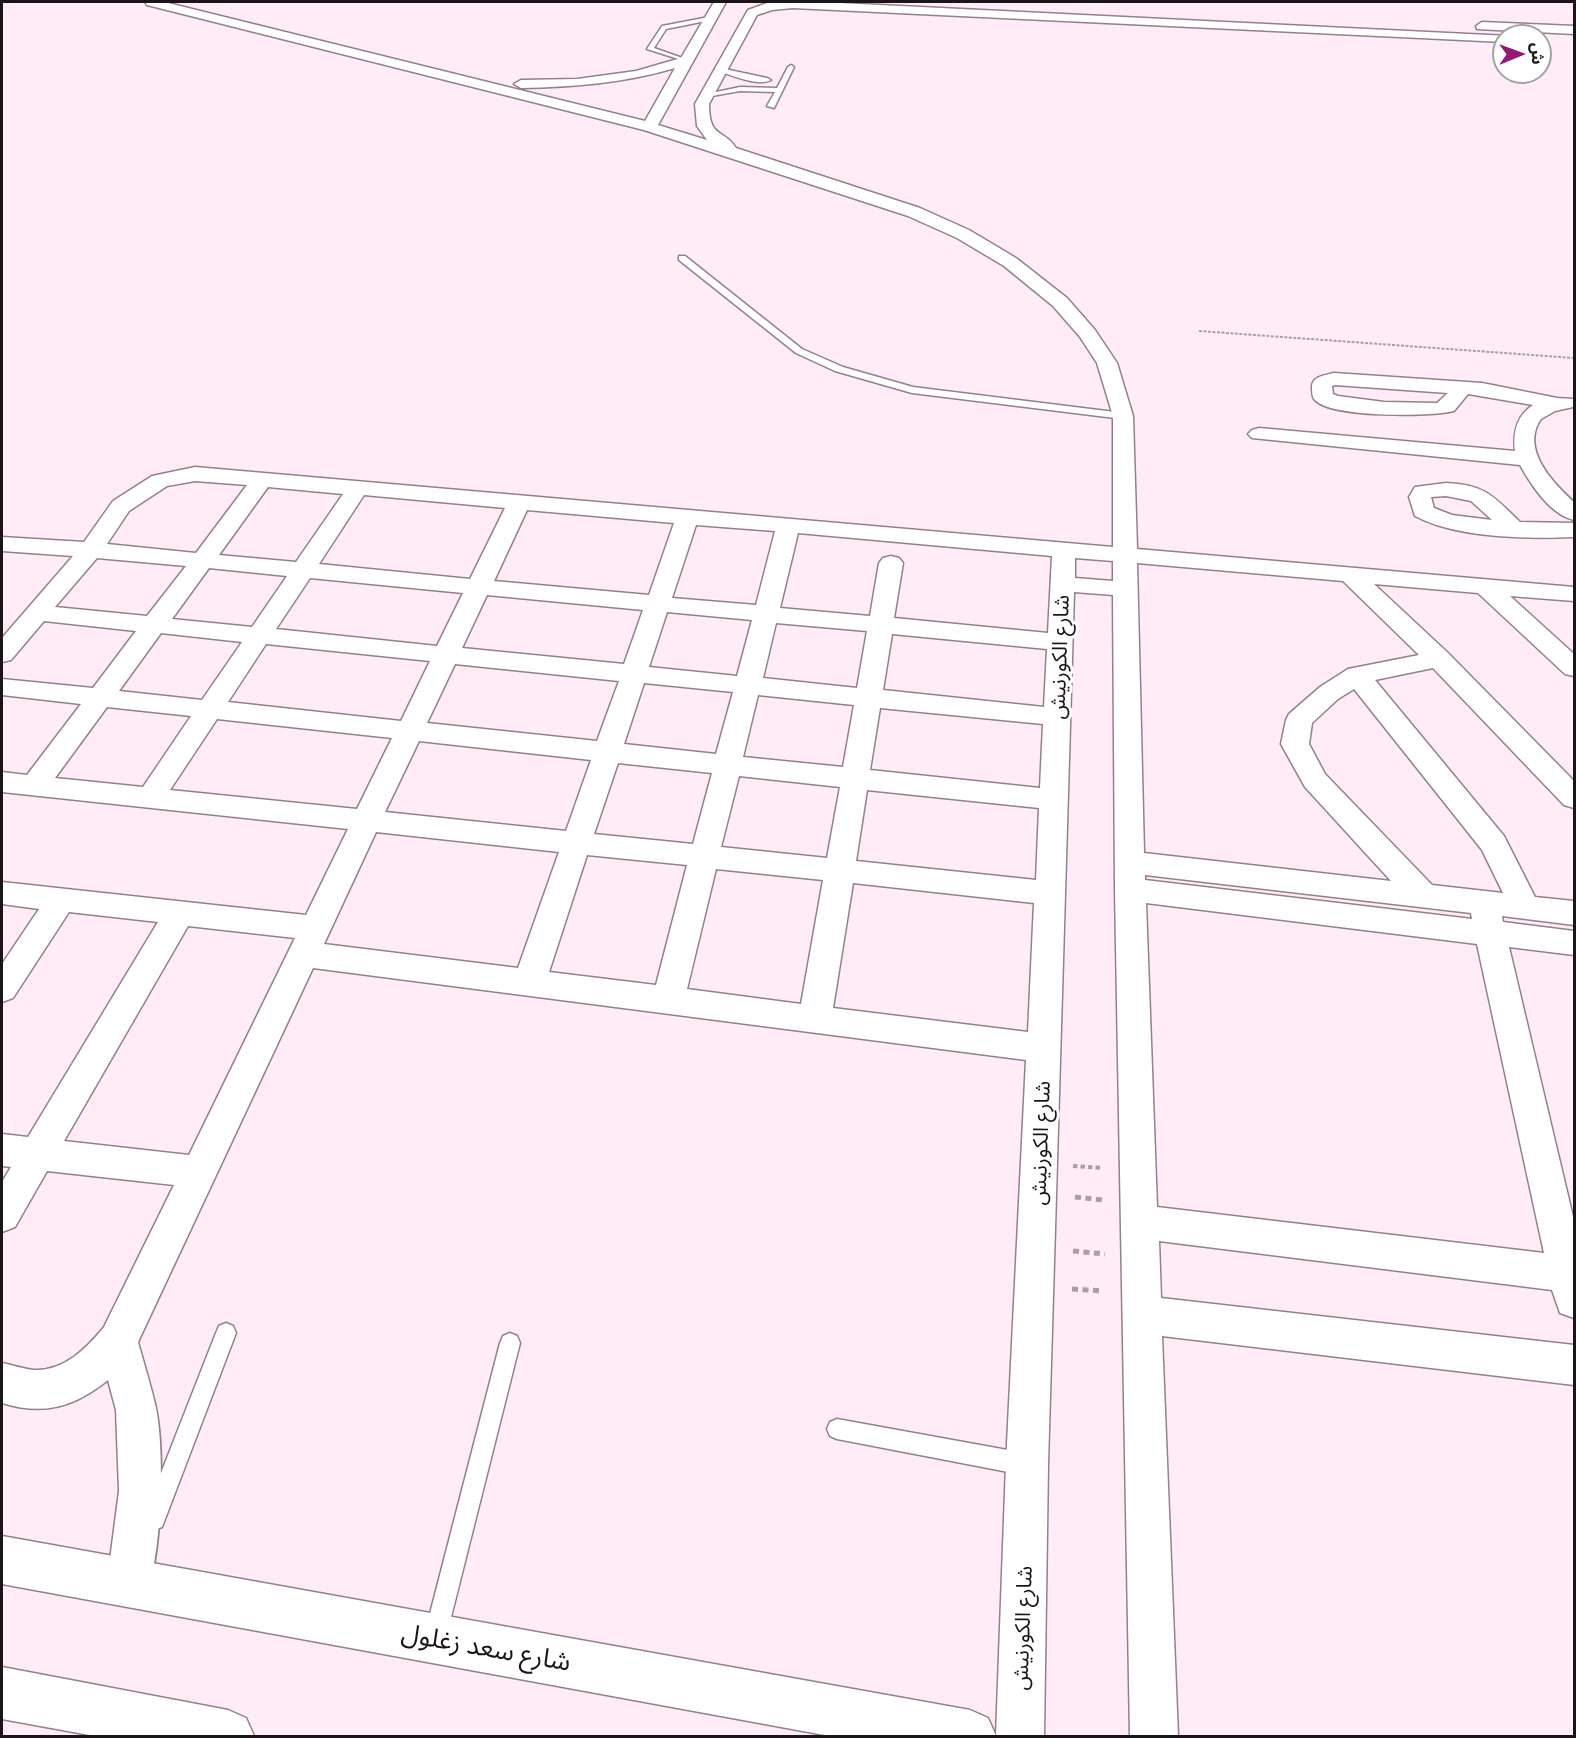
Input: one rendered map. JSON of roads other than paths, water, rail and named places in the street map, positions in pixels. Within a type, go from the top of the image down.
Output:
[{"type":"main road","name":"شارع سعد زغلول","points":[[2,1560],[970,1737]]},
{"type":"main road","points":[[2,1693],[228,1737]]},
{"type":"street","points":[[151,2],[649,127],[915,212],[963,234],[1010,262],[1060,302],[1088,334],[1107,363],[1123,416],[1130,876],[1154,1737]]},
{"type":"street","points":[[649,127],[720,2]]},
{"type":"street","points":[[963,2],[1142,16],[1492,37]]},
{"type":"street","points":[[739,154],[709,135],[700,119],[702,104],[752,13],[766,4],[1575,30]]},
{"type":"street","points":[[1552,41],[1575,42]]},
{"type":"street","points":[[454,78],[513,84],[577,83],[637,75],[686,61]]},
{"type":"street","points":[[1461,388],[1447,407],[1431,410],[1339,404],[1323,397],[1322,387],[1324,382],[1334,379],[1482,389],[1565,404]]},
{"type":"street","points":[[1565,404],[1539,410],[1529,419],[1525,431],[1525,445],[1528,459],[1548,489],[1575,513]]},
{"type":"street","points":[[1259,434],[1528,459]]},
{"type":"street","points":[[6,644],[38,613],[91,550],[121,506],[160,481],[195,474],[1064,549],[1125,572]]},
{"type":"street","points":[[34,786],[263,479]]},
{"type":"street","points":[[150,798],[207,709],[358,488]]},
{"type":"street","points":[[2,1383],[39,1390],[62,1385],[84,1374],[104,1359],[118,1341],[519,502]]},
{"type":"street","points":[[529,983],[687,518]]},
{"type":"street","points":[[668,1000],[788,526]]},
{"type":"street","points":[[1512,528],[1575,530]]},
{"type":"street","points":[[2,544],[202,560],[1061,642]]},
{"type":"street","name":"شارع الكورنيش","points":[[1020,1737],[1027,1464],[1064,549]]},
{"type":"street","points":[[815,1019],[891,563]]},
{"type":"street","points":[[1063,584],[1125,572],[1349,574],[1575,594]]},
{"type":"street","points":[[1349,574],[1439,659],[1575,798]]},
{"type":"street","points":[[1485,586],[1575,668]]},
{"type":"street","points":[[38,613],[1058,717]]},
{"type":"street","points":[[1423,896],[1315,780],[1295,744],[1299,720],[1329,693],[1357,675],[1439,659]]},
{"type":"street","points":[[1357,675],[1494,843],[1525,907]]},
{"type":"street","points":[[2,687],[1055,800]]},
{"type":"street","points":[[2,782],[1051,893]]},
{"type":"street","points":[[1130,876],[1423,896],[1575,943]]},
{"type":"street","points":[[1130,876],[1486,917],[1525,907],[1575,913]]},
{"type":"street","points":[[2,893],[178,913],[529,983],[1045,1048]]},
{"type":"street","points":[[2,989],[61,900]]},
{"type":"street","points":[[2,1215],[178,913]]},
{"type":"street","points":[[1140,1214],[1572,1287],[1486,917]]},
{"type":"street","points":[[2,1150],[200,1172]]},
{"type":"street","points":[[1143,1304],[1575,1365]]},
{"type":"street","points":[[118,1341],[136,1410],[139,1479],[129,1583]]},
{"type":"lane","points":[[686,61],[650,49],[664,27],[710,19]]},
{"type":"lane","points":[[771,106],[791,67]]},
{"type":"lane","points":[[720,70],[750,78],[784,81]]},
{"type":"lane","points":[[706,95],[740,89],[780,90]]},
{"type":"lane","points":[[682,258],[799,351],[839,369],[886,384],[922,391],[1123,416]]},
{"type":"lane","points":[[129,1583],[226,1333]]},
{"type":"lane","points":[[434,1638],[510,1343]]},
{"type":"lane","points":[[837,1429],[1027,1464]]}]
